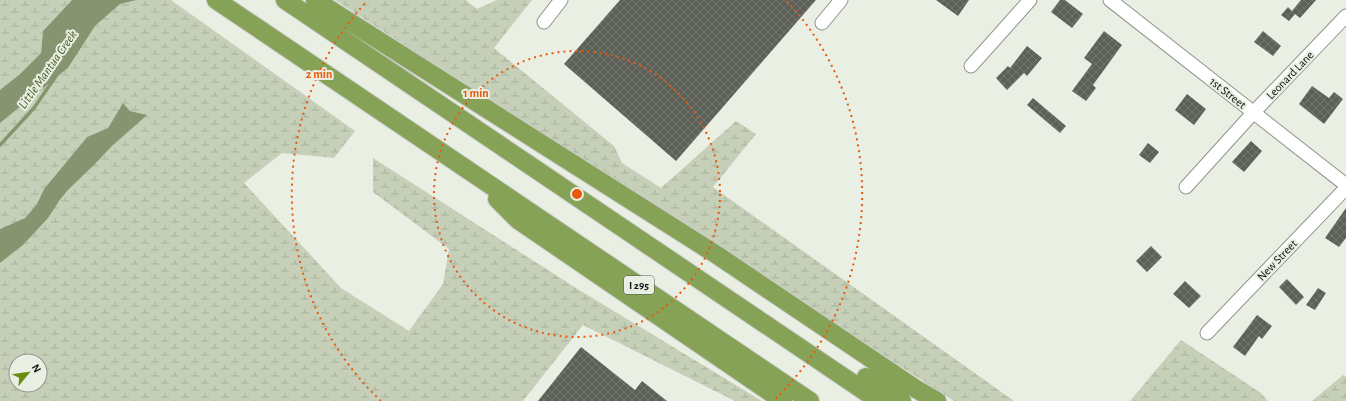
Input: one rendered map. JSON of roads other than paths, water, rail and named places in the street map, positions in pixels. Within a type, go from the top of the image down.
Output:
[{"type":"highway","name":"I 295","points":[[216,0],[810,401]]},
{"type":"highway","points":[[284,0],[879,401]]},
{"type":"highway","points":[[315,0],[717,256],[916,389],[937,401]]},
{"type":"highway","points":[[468,170],[518,220],[784,401]]},
{"type":"highway","points":[[698,278],[733,288],[902,401]]},
{"type":"street","points":[[544,22],[561,0]]},
{"type":"street","points":[[822,23],[841,0]]},
{"type":"street","points":[[971,66],[1030,0]]},
{"type":"street","name":"1st Street","points":[[1110,0],[1346,186]]},
{"type":"street","name":"Leonard Lane","points":[[1186,187],[1253,113],[1346,16]]},
{"type":"street","name":"New Street","points":[[1207,333],[1346,186]]},
{"type":"water","points":[[72,0],[137,0],[120,4],[95,26],[68,68],[0,123],[0,90],[20,74],[41,53],[43,31]]},
{"type":"water","points":[[123,103],[130,111],[147,115],[112,146],[68,190],[48,218],[23,245],[0,263],[0,229],[25,218],[37,204],[44,189],[87,137],[108,128]]},
{"type":"waterway","name":"Little Mantua Creek","points":[[0,145],[34,108],[56,76]]}]
